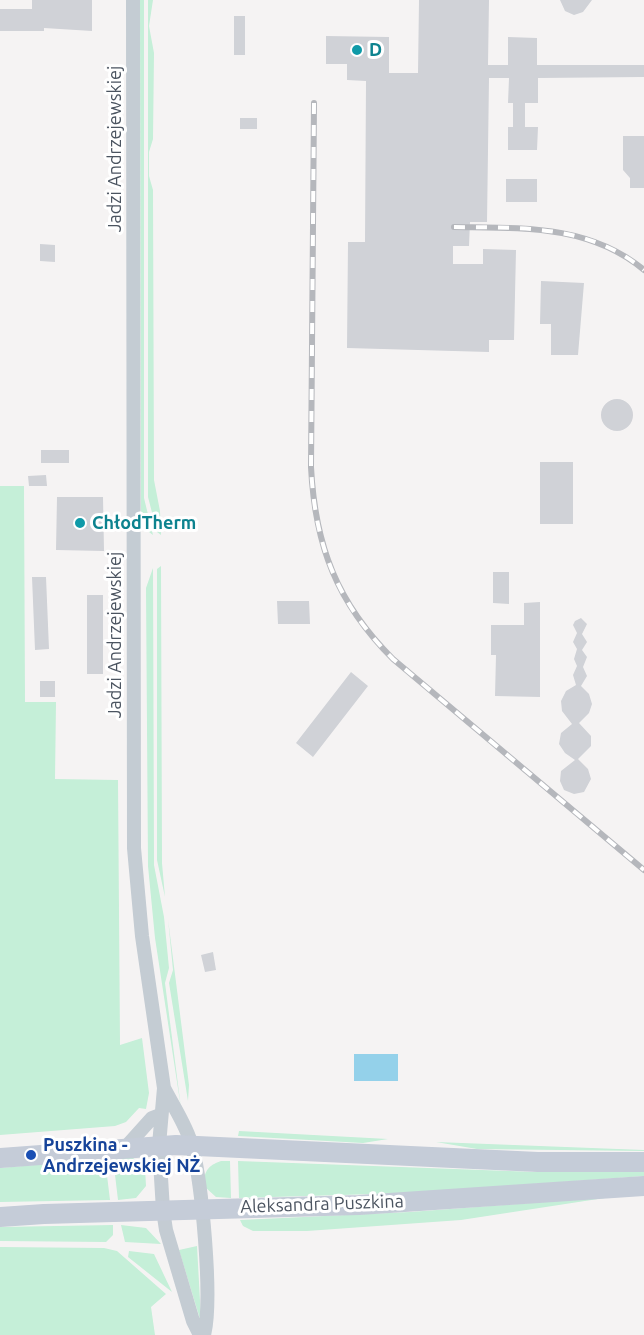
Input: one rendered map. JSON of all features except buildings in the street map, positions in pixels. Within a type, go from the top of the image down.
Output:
[{"type":"main road","points":[[0,1158],[159,1145],[192,1145],[538,1162],[644,1162]]},
{"type":"main road","name":"Aleksandra Puszkina","points":[[0,1217],[379,1203],[577,1188],[644,1186]]},
{"type":"street","name":"Jadzi Andrzejewskiej","points":[[133,0],[134,848],[142,936],[164,1088],[159,1145],[163,1210],[166,1230],[193,1321],[202,1335]]},
{"type":"street","name":"Jadzi Andrzejewskiej","points":[[164,1088],[192,1145],[201,1209],[208,1320],[202,1335]]},
{"type":"street","points":[[125,1148],[152,1118],[160,1115]]},
{"type":"green space","points":[[140,0],[144,0],[144,498],[153,535],[145,529],[141,516]]},
{"type":"green space","points":[[148,0],[153,0],[149,26],[154,53],[153,139],[149,152],[149,176],[153,190],[154,480],[160,511],[161,535],[157,532],[148,497]]},
{"type":"green space","points":[[0,486],[24,486],[25,702],[56,702],[55,779],[118,780],[120,1045],[142,1038],[149,1093],[146,1109],[139,1108],[126,1122],[115,1126],[0,1135]]},
{"type":"green space","points":[[161,566],[162,863],[165,897],[157,860],[157,569]]},
{"type":"green space","points":[[153,568],[154,865],[164,917],[169,968],[165,983],[181,1108],[155,938],[148,866],[146,588]]},
{"type":"green space","points":[[168,919],[189,1085],[188,1101],[169,983],[173,970]]},
{"type":"green space","points":[[239,1131],[388,1139],[363,1143],[238,1136]]},
{"type":"green space","points":[[436,1142],[644,1150],[644,1151],[477,1149]]},
{"type":"green space","points":[[113,1158],[133,1158],[145,1168],[146,1186],[136,1198],[118,1200]]},
{"type":"green space","points":[[105,1159],[110,1200],[0,1202],[0,1168]]},
{"type":"green space","points":[[221,1161],[230,1161],[231,1198],[216,1197],[205,1187],[204,1178],[207,1170]]},
{"type":"green space","points":[[238,1161],[536,1172],[644,1171],[644,1176],[409,1193],[239,1198]]},
{"type":"green space","points":[[611,1197],[461,1220],[307,1231],[253,1231],[243,1226],[240,1220],[410,1212]]},
{"type":"green space","points":[[113,1225],[113,1235],[106,1242],[0,1241],[0,1227]]},
{"type":"green space","points":[[121,1225],[146,1228],[161,1244],[125,1242]]},
{"type":"green space","points":[[197,1246],[201,1319],[179,1250]]},
{"type":"green space","points":[[0,1247],[104,1248],[117,1251],[166,1294],[151,1307],[155,1335],[0,1335]]},
{"type":"green space","points":[[129,1251],[154,1254],[172,1292],[128,1257]]},
{"type":"water","points":[[354,1054],[398,1054],[398,1081],[354,1081]]},
{"type":"railway","points":[[314,103],[311,467],[318,522],[332,572],[357,616],[393,659],[644,870]]},
{"type":"railway","points":[[454,227],[529,229],[577,236],[623,255],[644,270]]},
{"type":"place","name":"D","points":[[357,50]]},
{"type":"place","name":"ChłodTherm","points":[[80,523]]},
{"type":"place","name":"Puszkina - Andrzejewskiej NŻ","points":[[31,1155]]}]
